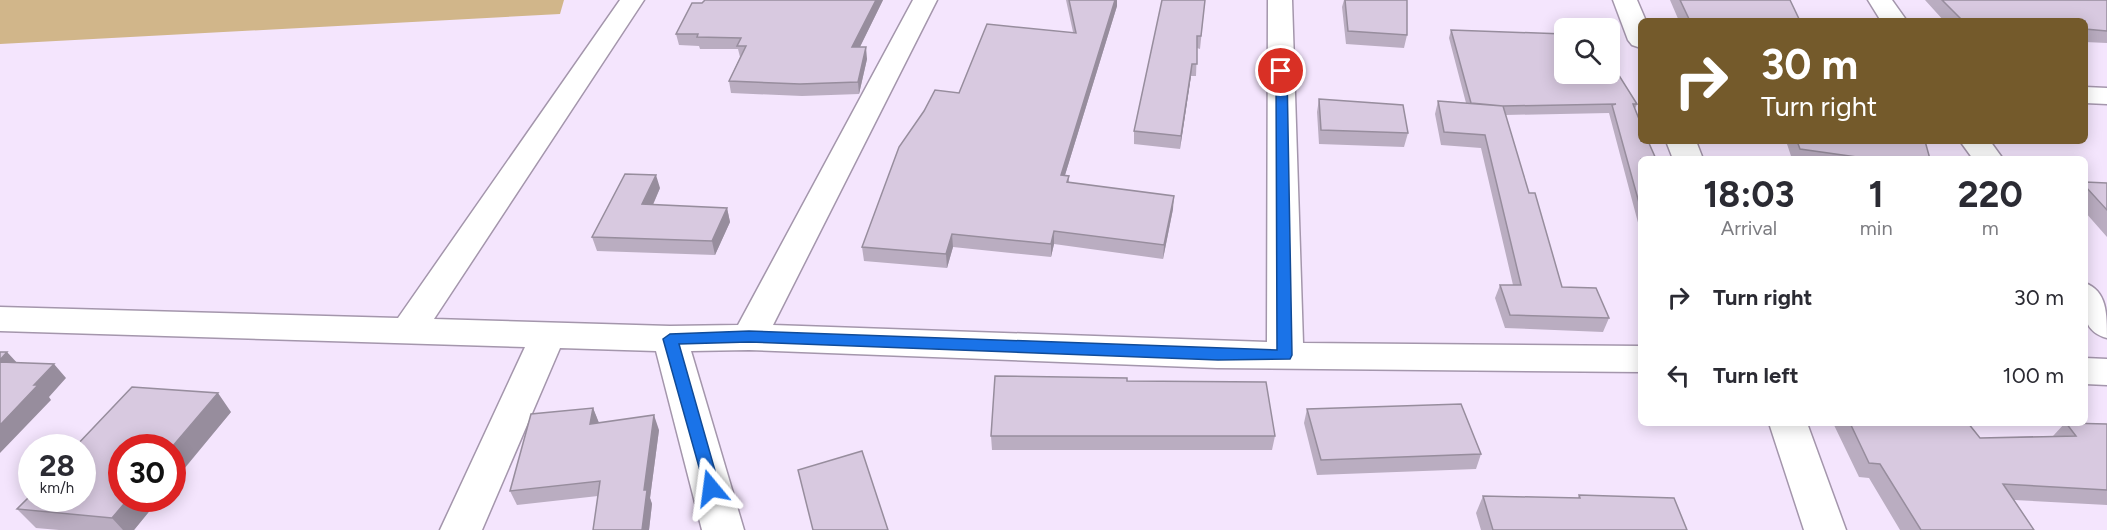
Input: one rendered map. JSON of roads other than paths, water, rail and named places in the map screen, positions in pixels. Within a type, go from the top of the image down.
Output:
[{"type":"street","points":[[408,331],[632,0]]},
{"type":"street","points":[[749,337],[925,0]]},
{"type":"street","points":[[1280,0],[1285,355]]},
{"type":"street","points":[[1625,0],[1638,32]]},
{"type":"street","points":[[1880,0],[1892,18]]},
{"type":"street","points":[[2088,95],[2107,96]]},
{"type":"street","points":[[2088,299],[2107,326]]},
{"type":"street","points":[[0,320],[670,339],[749,337],[1218,355],[1638,359]]},
{"type":"street","points":[[461,530],[548,335]]},
{"type":"street","points":[[670,339],[723,530]]},
{"type":"street","points":[[2088,371],[2107,372]]},
{"type":"street","points":[[1789,426],[1825,530]]}]
